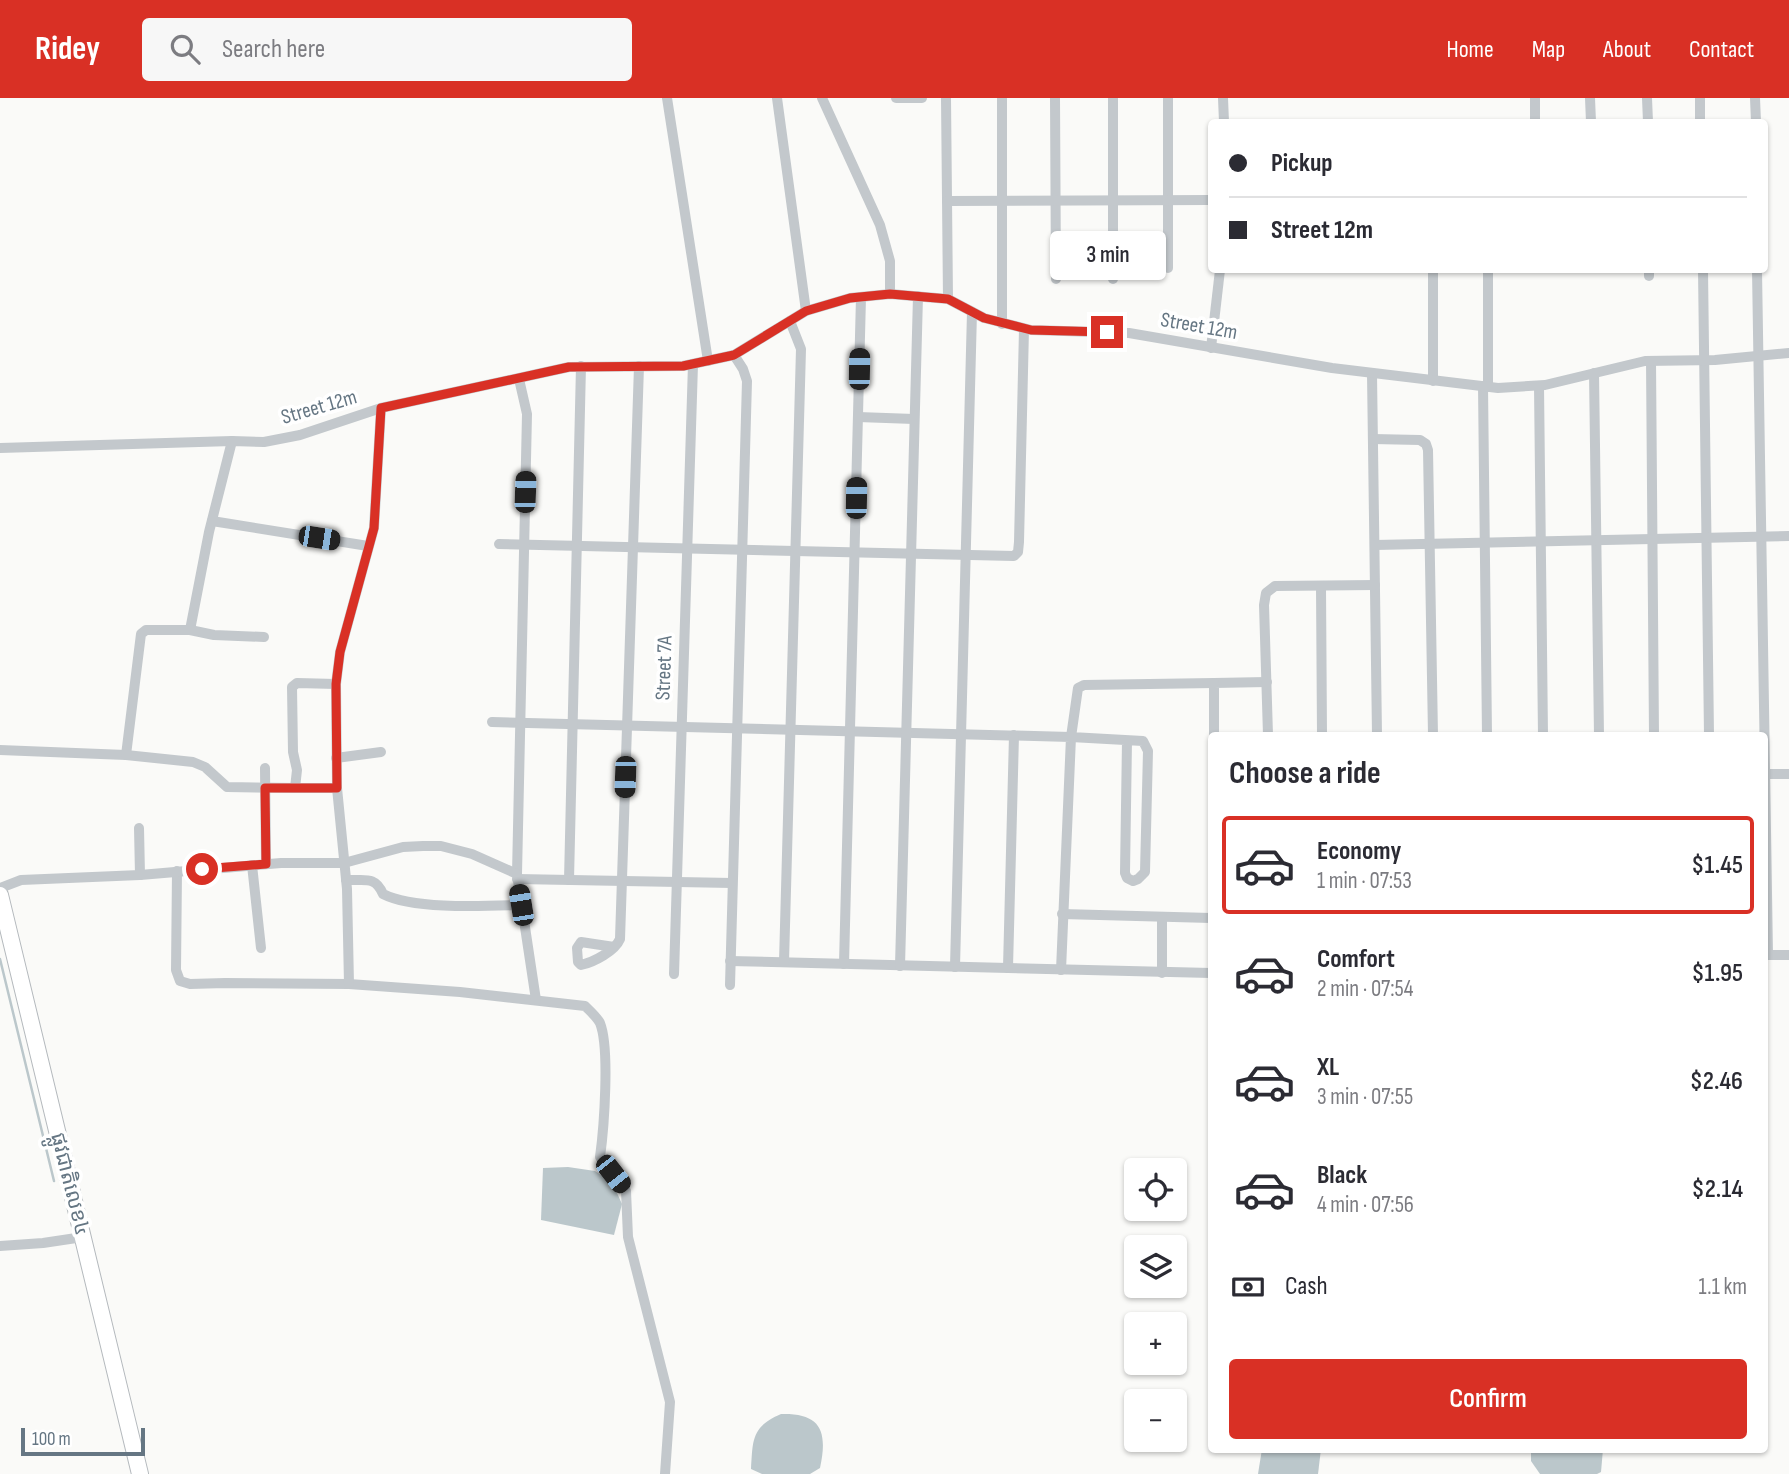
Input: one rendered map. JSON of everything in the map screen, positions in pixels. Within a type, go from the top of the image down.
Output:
[{"type":"highway","name":"ផ្លូវជាតិលេខ៤","points":[[0,895],[140,1474]]},
{"type":"street","points":[[669,98],[708,362]]},
{"type":"street","points":[[777,98],[806,311]]},
{"type":"street","points":[[822,98],[880,225],[890,261],[890,294]]},
{"type":"street","points":[[896,98],[922,98]]},
{"type":"street","points":[[946,98],[948,299]]},
{"type":"street","points":[[1002,98],[1002,324]]},
{"type":"street","points":[[1055,98],[1056,279]]},
{"type":"street","points":[[1113,98],[1113,279]]},
{"type":"street","points":[[1168,98],[1168,268]]},
{"type":"street","points":[[1223,98],[1224,119]]},
{"type":"street","points":[[1535,98],[1535,119]]},
{"type":"street","points":[[1590,98],[1591,119]]},
{"type":"street","points":[[1647,98],[1648,119]]},
{"type":"street","points":[[1700,98],[1700,119]]},
{"type":"street","points":[[1755,98],[1756,119]]},
{"type":"street","points":[[947,201],[1208,200]]},
{"type":"street","points":[[1211,348],[1220,273]]},
{"type":"street","points":[[1433,273],[1433,381]]},
{"type":"street","points":[[1487,732],[1485,386],[1488,273]]},
{"type":"street","points":[[1703,273],[1709,732]]},
{"type":"street","points":[[1757,273],[1764,732]]},
{"type":"street","name":"Street 12m","points":[[0,448],[264,442],[300,435],[381,408],[569,367],[708,362],[734,355],[806,311],[861,297],[890,294],[948,299],[1002,324],[1024,329],[1046,332],[1129,333],[1373,374],[1485,386],[1539,386],[1651,361],[1703,361],[1789,353]]},
{"type":"street","points":[[900,965],[918,296]]},
{"type":"street","points":[[844,964],[861,297]]},
{"type":"street","points":[[954,967],[972,312]]},
{"type":"street","points":[[784,962],[801,349],[790,321]]},
{"type":"street","points":[[499,544],[1014,556],[1018,552],[1024,329]]},
{"type":"street","points":[[730,985],[747,381],[734,355]]},
{"type":"street","points":[[1651,361],[1654,732]]},
{"type":"street","name":"Street 7A","points":[[674,974],[692,364]]},
{"type":"street","points":[[569,880],[581,366]]},
{"type":"street","points":[[614,947],[620,939],[639,366]]},
{"type":"street","points":[[1594,373],[1599,732]]},
{"type":"street","points":[[1373,374],[1377,732]]},
{"type":"street","points":[[519,379],[527,414],[517,877],[536,1000]]},
{"type":"street","points":[[1539,386],[1543,732]]},
{"type":"street","points":[[349,984],[346,880],[337,788],[336,684],[340,652],[374,528],[381,408]]},
{"type":"street","points":[[858,417],[914,419]]},
{"type":"street","points":[[1373,439],[1420,440],[1426,444],[1431,544],[1433,732]]},
{"type":"street","points":[[190,630],[212,521],[232,441]]},
{"type":"street","points":[[212,521],[368,546]]},
{"type":"street","points":[[1375,545],[1789,536]]},
{"type":"street","points":[[1268,732],[1264,605],[1266,593],[1275,586],[1375,585]]},
{"type":"street","points":[[1321,587],[1322,732]]},
{"type":"street","points":[[126,755],[141,634],[146,630],[190,630],[214,635],[264,637]]},
{"type":"street","points":[[1214,682],[1214,732]]},
{"type":"street","points":[[1061,970],[1071,737],[1078,688],[1084,685],[1267,682]]},
{"type":"street","points":[[295,788],[297,771],[293,752],[292,687],[297,683],[336,684]]},
{"type":"street","points":[[492,722],[1014,735],[1143,741],[1148,751],[1149,770],[1145,872],[1133,881],[1127,878],[1125,873],[1128,741]]},
{"type":"street","points":[[1008,968],[1014,735]]},
{"type":"street","points":[[0,750],[126,755],[193,762],[205,767],[227,787],[337,788]]},
{"type":"street","points":[[336,758],[381,752]]},
{"type":"street","points":[[265,768],[266,864]]},
{"type":"street","points":[[1768,774],[1789,774]]},
{"type":"street","points":[[139,828],[140,875]]},
{"type":"street","points":[[0,888],[21,880],[140,875],[266,864],[344,863],[403,847],[441,846],[472,854],[517,877],[732,883]]},
{"type":"street","points":[[252,865],[261,947]]},
{"type":"street","points":[[177,871],[176,970],[180,981],[190,984],[349,984],[536,1000],[585,1006],[599,1021],[604,1043],[604,1129],[600,1157],[626,1191],[628,1237],[670,1402],[665,1474]]},
{"type":"street","points":[[346,880],[374,881],[378,883],[383,894],[404,901],[462,906],[521,905]]},
{"type":"street","points":[[1062,914],[1208,918]]},
{"type":"street","points":[[1161,972],[1162,917]]},
{"type":"street","points":[[1768,955],[1789,955]]},
{"type":"street","points":[[730,961],[1208,973]]},
{"type":"street","points":[[0,1246],[50,1243],[83,1237]]},
{"type":"shaded area","points":[[568,1167],[595,1171],[612,1182],[622,1204],[614,1235],[541,1220],[543,1168]]},
{"type":"shaded area","points":[[781,1414],[805,1417],[813,1421],[822,1434],[820,1468],[810,1474],[762,1474],[751,1469],[753,1442],[759,1429]]},
{"type":"shaded area","points":[[1261,1453],[1321,1453],[1318,1474],[1258,1474]]},
{"type":"shaded area","points":[[1531,1453],[1603,1453],[1601,1472],[1597,1474],[1540,1474],[1531,1461]]},
{"type":"waterway","points":[[0,959],[54,1181]]},
{"type":"route","points":[[202,869],[266,864],[265,788],[337,788],[336,684],[340,652],[374,528],[381,408],[569,367],[683,366],[721,360],[734,355],[806,311],[850,298],[890,294],[948,299],[984,318],[1024,329],[1046,332],[1107,332]]}]
